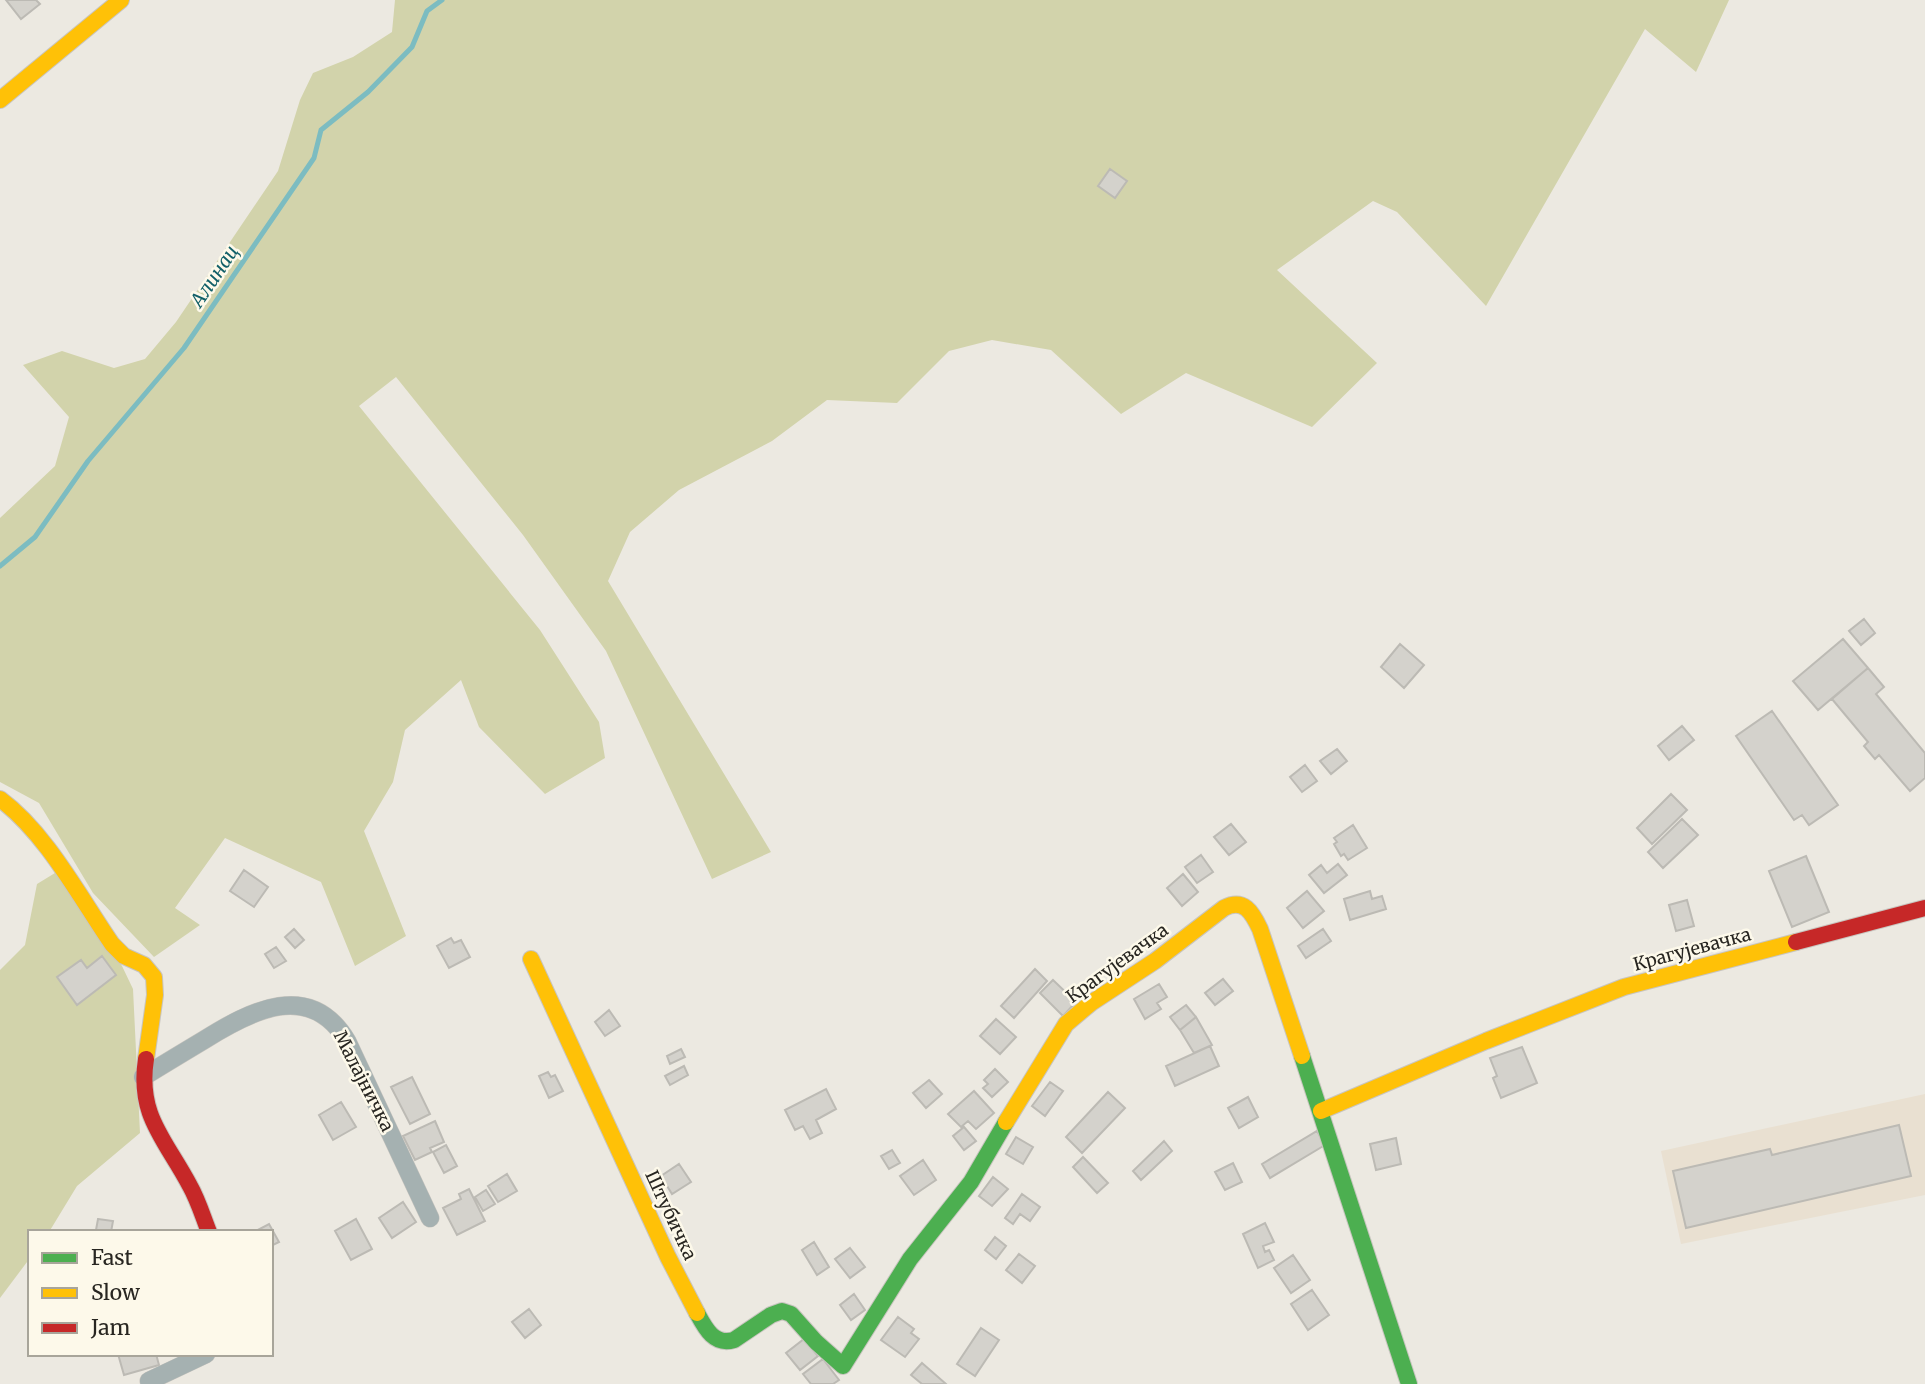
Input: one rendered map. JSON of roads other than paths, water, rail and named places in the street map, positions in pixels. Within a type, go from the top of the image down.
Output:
[{"type":"street","points":[[0,100],[121,0]]},
{"type":"street","points":[[0,799],[20,814],[36,833],[112,944],[124,956],[144,965],[154,977],[155,995],[143,1077],[145,1096],[153,1124],[191,1187],[208,1230]]},
{"type":"street","name":"Крагујевачка","points":[[843,1366],[910,1259],[971,1182],[1066,1024],[1091,1003],[1154,961],[1229,905],[1239,904],[1254,917],[1278,982],[1409,1384]]},
{"type":"street","name":"Крагујевачка","points":[[1321,1111],[1486,1041],[1624,988],[1925,908]]},
{"type":"street","name":"Штубичка","points":[[531,959],[668,1257],[711,1336],[727,1342],[734,1340],[771,1315],[782,1311],[792,1314],[816,1342],[843,1366]]},
{"type":"street","name":"Малајничка","points":[[143,1077],[249,1014],[285,1006],[311,1009],[330,1020],[347,1041],[430,1218]]},
{"type":"street","points":[[149,1381],[202,1356]]},
{"type":"waterway","name":"Алинац","points":[[0,566],[35,537],[88,461],[184,348],[314,158],[321,130],[368,92],[412,47],[427,11],[442,0]]}]
